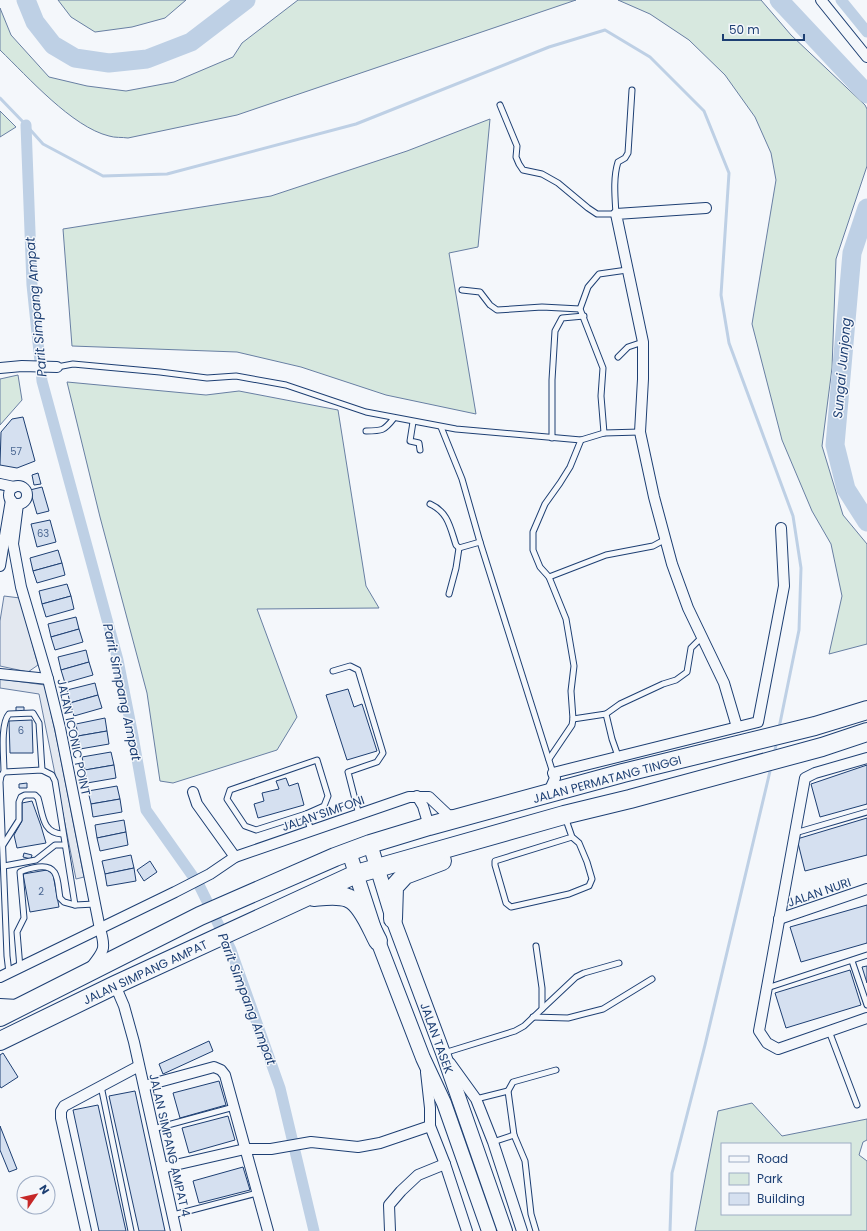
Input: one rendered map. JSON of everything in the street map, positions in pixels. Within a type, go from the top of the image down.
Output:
[{"type":"highway","name":"JALAN PERMATANG TINGGI","points":[[349,852],[428,826],[465,817],[552,782],[588,783],[621,765],[815,726],[867,710]]},
{"type":"highway","name":"JALAN PERMATANG TINGGI","points":[[356,874],[564,815],[630,799],[822,747],[867,732]]},
{"type":"highway","points":[[428,826],[434,852]]},
{"type":"highway","points":[[393,919],[394,887],[405,875],[472,849],[506,832]]},
{"type":"highway","name":"JALAN SIMPANG AMPAT","points":[[0,1018],[200,916],[349,852]]},
{"type":"highway","name":"JALAN SIMPANG AMPAT","points":[[0,1041],[115,985],[356,874]]},
{"type":"highway","points":[[307,897],[337,896],[349,898],[358,905],[378,940]]},
{"type":"main road","name":"JALAN TASEK","points":[[370,844],[393,919],[443,1053],[504,1231]]},
{"type":"main road","name":"JALAN TASEK","points":[[349,852],[378,940],[423,1058],[444,1103],[489,1231]]},
{"type":"street","points":[[821,0],[867,57]]},
{"type":"street","points":[[706,208],[616,214],[627,270],[644,342],[644,379],[640,432],[654,497],[672,564],[688,608],[724,683],[737,727]]},
{"type":"street","points":[[0,368],[54,366]]},
{"type":"street","points":[[0,484],[22,487],[27,491],[26,500],[21,503],[15,502],[10,498],[10,492],[14,487]]},
{"type":"street","points":[[0,566],[15,502]]},
{"type":"street","name":"JALAN ICONIC POINT","points":[[15,502],[13,544],[21,587],[48,679],[60,728],[104,943],[102,954],[87,973]]},
{"type":"street","points":[[552,782],[621,765],[737,727],[758,722],[784,586],[781,528]]},
{"type":"street","points":[[0,674],[48,679]]},
{"type":"street","points":[[866,1021],[829,1031],[778,1049],[767,1043],[759,1030],[805,778],[814,773],[867,758]]},
{"type":"street","points":[[193,792],[197,804],[235,857]]},
{"type":"street","points":[[417,796],[429,797],[448,815],[465,817]]},
{"type":"street","points":[[417,796],[423,806],[428,826]]},
{"type":"street","name":"JALAN SIMFONI","points":[[5,975],[175,892],[210,874],[235,857],[409,797],[417,796]]},
{"type":"street","name":"JALAN NURI","points":[[779,919],[867,889]]},
{"type":"street","name":"JALAN SIMPANG AMPAT 4","points":[[115,985],[124,1006],[144,1086],[176,1231]]},
{"type":"street","points":[[0,1004],[23,1005]]},
{"type":"street","points":[[443,1053],[476,1099],[522,1231]]},
{"type":"street","points":[[423,1058],[430,1108],[430,1126],[445,1164],[467,1231]]},
{"type":"street","points":[[86,1231],[61,1118],[61,1111],[64,1106],[139,1066]]},
{"type":"street","points":[[144,1086],[214,1067],[225,1075],[268,1231]]},
{"type":"street","points":[[162,1168],[245,1149],[271,1149],[311,1142],[358,1147],[380,1143],[430,1126]]},
{"type":"street","points":[[390,1231],[389,1205],[400,1191],[418,1176],[445,1164]]},
{"type":"lane","points":[[500,105],[517,146],[516,157],[523,170],[542,174],[558,183],[597,214],[616,214],[616,168],[618,162],[625,158],[628,153],[632,90]]},
{"type":"lane","points":[[604,433],[601,396],[603,368],[580,309],[588,287],[599,274],[627,270]]},
{"type":"lane","points":[[462,290],[480,292],[490,305],[497,310],[542,307],[580,309]]},
{"type":"lane","points":[[552,438],[554,331],[562,318],[584,316]]},
{"type":"lane","points":[[618,357],[628,347],[644,342]]},
{"type":"lane","points":[[54,366],[73,364],[207,378],[236,376],[286,385],[366,412],[413,422],[441,426],[581,440],[604,433],[640,432]]},
{"type":"lane","points":[[366,431],[377,431],[386,428],[394,418]]},
{"type":"lane","points":[[413,422],[410,441],[419,443],[420,450]]},
{"type":"lane","points":[[441,426],[462,479],[480,542],[549,759],[552,782]]},
{"type":"lane","points":[[549,759],[572,725],[571,691],[574,666],[566,619],[549,577],[540,567],[533,550],[533,532],[546,504],[570,467],[581,440]]},
{"type":"lane","points":[[430,504],[439,508],[448,521],[456,545],[459,548],[456,568],[449,594]]},
{"type":"lane","points":[[549,577],[606,555],[652,546],[666,539]]},
{"type":"lane","points":[[459,548],[480,542]]},
{"type":"lane","points":[[573,719],[606,714],[620,704],[663,684],[676,680],[687,672],[691,648],[702,637]]},
{"type":"lane","points":[[333,671],[350,666],[358,670],[383,753],[377,762],[348,772],[359,815]]},
{"type":"lane","points":[[5,975],[7,956],[0,782],[1,776],[4,772],[4,725],[6,717],[9,714],[33,713],[37,718],[42,770]]},
{"type":"lane","points":[[606,714],[612,739],[621,765]]},
{"type":"lane","points":[[317,760],[328,796],[324,806],[306,814],[256,830],[245,826],[228,799],[230,790],[317,760]]},
{"type":"lane","points":[[4,772],[42,770],[52,775],[55,781],[74,905]]},
{"type":"lane","points":[[3,846],[19,820],[19,802],[21,797],[26,795],[35,794],[38,798],[46,827],[51,831],[62,834]]},
{"type":"lane","points":[[794,833],[867,812]]},
{"type":"lane","points":[[306,814],[311,831]]},
{"type":"lane","name":"JALAN PERMATANG TINGGI","points":[[564,815],[572,837],[579,843],[587,862],[592,879],[589,886],[569,894],[511,907],[506,903],[495,861],[572,837]]},
{"type":"lane","points":[[4,866],[36,860],[55,845],[64,845]]},
{"type":"lane","points":[[20,968],[17,932],[24,918],[20,872],[25,869],[46,866],[53,870],[56,874],[60,898],[64,902],[74,905],[95,904]]},
{"type":"lane","points":[[536,946],[542,988],[542,1009]]},
{"type":"lane","points":[[767,988],[867,955]]},
{"type":"lane","points":[[852,961],[867,1005]]},
{"type":"lane","points":[[443,1053],[515,1031],[524,1026],[576,977],[584,973],[619,963]]},
{"type":"lane","points":[[533,1017],[568,1018],[603,1009],[652,979]]},
{"type":"lane","points":[[829,1031],[857,1105]]},
{"type":"lane","points":[[536,1231],[531,1214],[525,1161],[514,1135],[508,1091],[513,1082],[556,1070]]},
{"type":"lane","points":[[101,1086],[131,1231]]},
{"type":"lane","points":[[476,1099],[508,1091]]},
{"type":"lane","points":[[154,1129],[234,1107]]},
{"type":"lane","points":[[492,1142],[514,1135]]},
{"type":"lane","points":[[173,1215],[257,1193]]},
{"type":"green space","points":[[58,0],[186,0],[165,18],[132,27],[95,32],[71,17]]},
{"type":"green space","points":[[298,0],[576,0],[237,115],[128,138],[109,136],[80,123],[51,100],[0,50],[0,8],[11,35],[49,77],[87,86],[126,91],[174,82],[233,57],[242,43]]},
{"type":"green space","points":[[618,0],[761,0],[791,35],[865,105],[867,109],[867,166],[836,259],[832,368],[822,446],[843,515],[867,544],[867,644],[829,654],[842,596],[831,544],[812,511],[782,440],[752,324],[776,180],[771,153],[755,117],[725,75],[689,40],[650,14]]},
{"type":"green space","points":[[0,111],[16,127],[0,137]]},
{"type":"green space","points":[[490,119],[478,247],[449,253],[476,414],[386,395],[301,367],[237,352],[72,346],[63,229],[271,196],[407,151]]},
{"type":"green space","points":[[18,375],[22,400],[0,425],[0,379]]},
{"type":"green space","points":[[67,382],[206,395],[239,391],[338,410],[366,586],[379,608],[257,609],[297,717],[277,750],[173,783],[160,781],[147,693],[100,517]]},
{"type":"green space","points":[[752,1103],[782,1136],[867,1119],[867,1140],[863,1142],[859,1155],[867,1161],[867,1231],[695,1231],[718,1111]]},
{"type":"shaded area","points":[[4,596],[20,598],[38,665],[28,672],[0,666],[0,621]]},
{"type":"shaded area","points":[[0,679],[45,685],[84,877],[76,879],[39,694],[0,688]]},
{"type":"building","points":[[23,417],[35,461],[17,468],[0,465],[1,432],[12,419]]},
{"type":"building","points":[[38,473],[41,484],[34,485],[32,475]]},
{"type":"building","points":[[42,487],[49,511],[37,514],[30,490]]},
{"type":"building","points":[[50,520],[56,542],[37,547],[31,524]]},
{"type":"building","points":[[58,550],[62,563],[33,571],[30,558]]},
{"type":"building","points":[[62,563],[65,575],[37,583],[33,571]]},
{"type":"building","points":[[67,584],[71,596],[42,604],[39,591]]},
{"type":"building","points":[[71,596],[74,609],[46,617],[42,604]]},
{"type":"building","points":[[76,617],[79,629],[51,637],[48,624]]},
{"type":"building","points":[[79,629],[83,642],[55,650],[51,637]]},
{"type":"building","points":[[86,650],[89,662],[61,670],[58,657]]},
{"type":"building","points":[[89,662],[93,675],[65,683],[61,670]]},
{"type":"building","points":[[95,683],[98,695],[70,703],[67,690]]},
{"type":"building","points":[[348,689],[354,707],[362,704],[377,751],[347,760],[326,695]]},
{"type":"building","points":[[98,695],[102,708],[74,716],[70,703]]},
{"type":"building","points":[[16,707],[24,707],[24,711],[16,712]]},
{"type":"building","points":[[105,718],[107,731],[78,736],[76,724]]},
{"type":"building","points":[[32,720],[33,753],[10,753],[9,721]]},
{"type":"building","points":[[107,731],[109,744],[80,749],[78,736]]},
{"type":"building","points":[[111,752],[114,765],[85,770],[82,757]]},
{"type":"building","points":[[114,765],[116,778],[87,783],[85,770]]},
{"type":"building","points":[[867,765],[867,804],[820,817],[811,784]]},
{"type":"building","points":[[286,778],[289,786],[298,783],[304,805],[258,818],[254,804],[264,801],[262,793],[279,789],[276,781]]},
{"type":"building","points":[[27,783],[27,788],[19,788],[19,784]]},
{"type":"building","points":[[117,786],[120,799],[91,804],[88,791]]},
{"type":"building","points":[[120,799],[122,812],[93,817],[91,804]]},
{"type":"building","points":[[32,801],[46,843],[17,848],[14,835],[22,821],[22,803]]},
{"type":"building","points":[[867,818],[867,855],[805,871],[797,839]]},
{"type":"building","points":[[124,820],[126,832],[97,838],[95,825]]},
{"type":"building","points":[[126,832],[128,845],[100,851],[97,838]]},
{"type":"building","points":[[24,853],[32,855],[31,859],[23,857]]},
{"type":"building","points":[[131,855],[134,868],[105,874],[102,861]]},
{"type":"building","points":[[150,861],[157,872],[144,881],[137,870]]},
{"type":"building","points":[[134,868],[136,881],[107,886],[105,874]]},
{"type":"building","points":[[47,870],[53,874],[59,907],[30,912],[23,874]]},
{"type":"building","points":[[867,905],[867,943],[801,962],[790,927]]},
{"type":"building","points":[[867,966],[867,983],[862,967]]},
{"type":"building","points":[[850,970],[861,1005],[786,1028],[775,993]]},
{"type":"building","points":[[209,1041],[213,1051],[163,1074],[159,1064]]},
{"type":"building","points":[[3,1053],[18,1077],[1,1088],[0,1055]]},
{"type":"building","points":[[219,1081],[226,1105],[180,1118],[173,1093]]},
{"type":"building","points":[[135,1091],[165,1231],[139,1231],[109,1096]]},
{"type":"building","points":[[98,1105],[126,1231],[99,1231],[73,1110]]},
{"type":"building","points":[[228,1116],[235,1140],[189,1153],[182,1128]]},
{"type":"building","points":[[0,1126],[17,1169],[9,1172],[0,1150]]},
{"type":"building","points":[[243,1167],[250,1190],[199,1203],[193,1181]]},
{"type":"waterway","name":"Sungai Junjong","points":[[26,0],[35,22],[53,45],[75,58],[109,63],[147,59],[191,42],[246,0]]},
{"type":"waterway","name":"Sungai Junjong","points":[[779,0],[867,94]]},
{"type":"waterway","points":[[841,0],[867,32]]},
{"type":"waterway","points":[[0,98],[43,144],[103,176],[167,174],[356,124],[549,47],[605,30],[650,57],[704,111],[729,173],[721,295],[729,343],[793,516],[801,568],[799,630],[779,728]]},
{"type":"waterway","name":"Parit Simpang Ampat","points":[[26,125],[32,285],[42,381],[118,660],[146,810],[199,885],[231,950],[280,1088],[314,1231]]},
{"type":"waterway","name":"Sungai Junjong","points":[[867,208],[852,253],[835,445],[846,489],[867,522]]},
{"type":"waterway","points":[[774,754],[777,741]]},
{"type":"waterway","points":[[670,1231],[672,1173],[705,1045],[771,767]]}]
